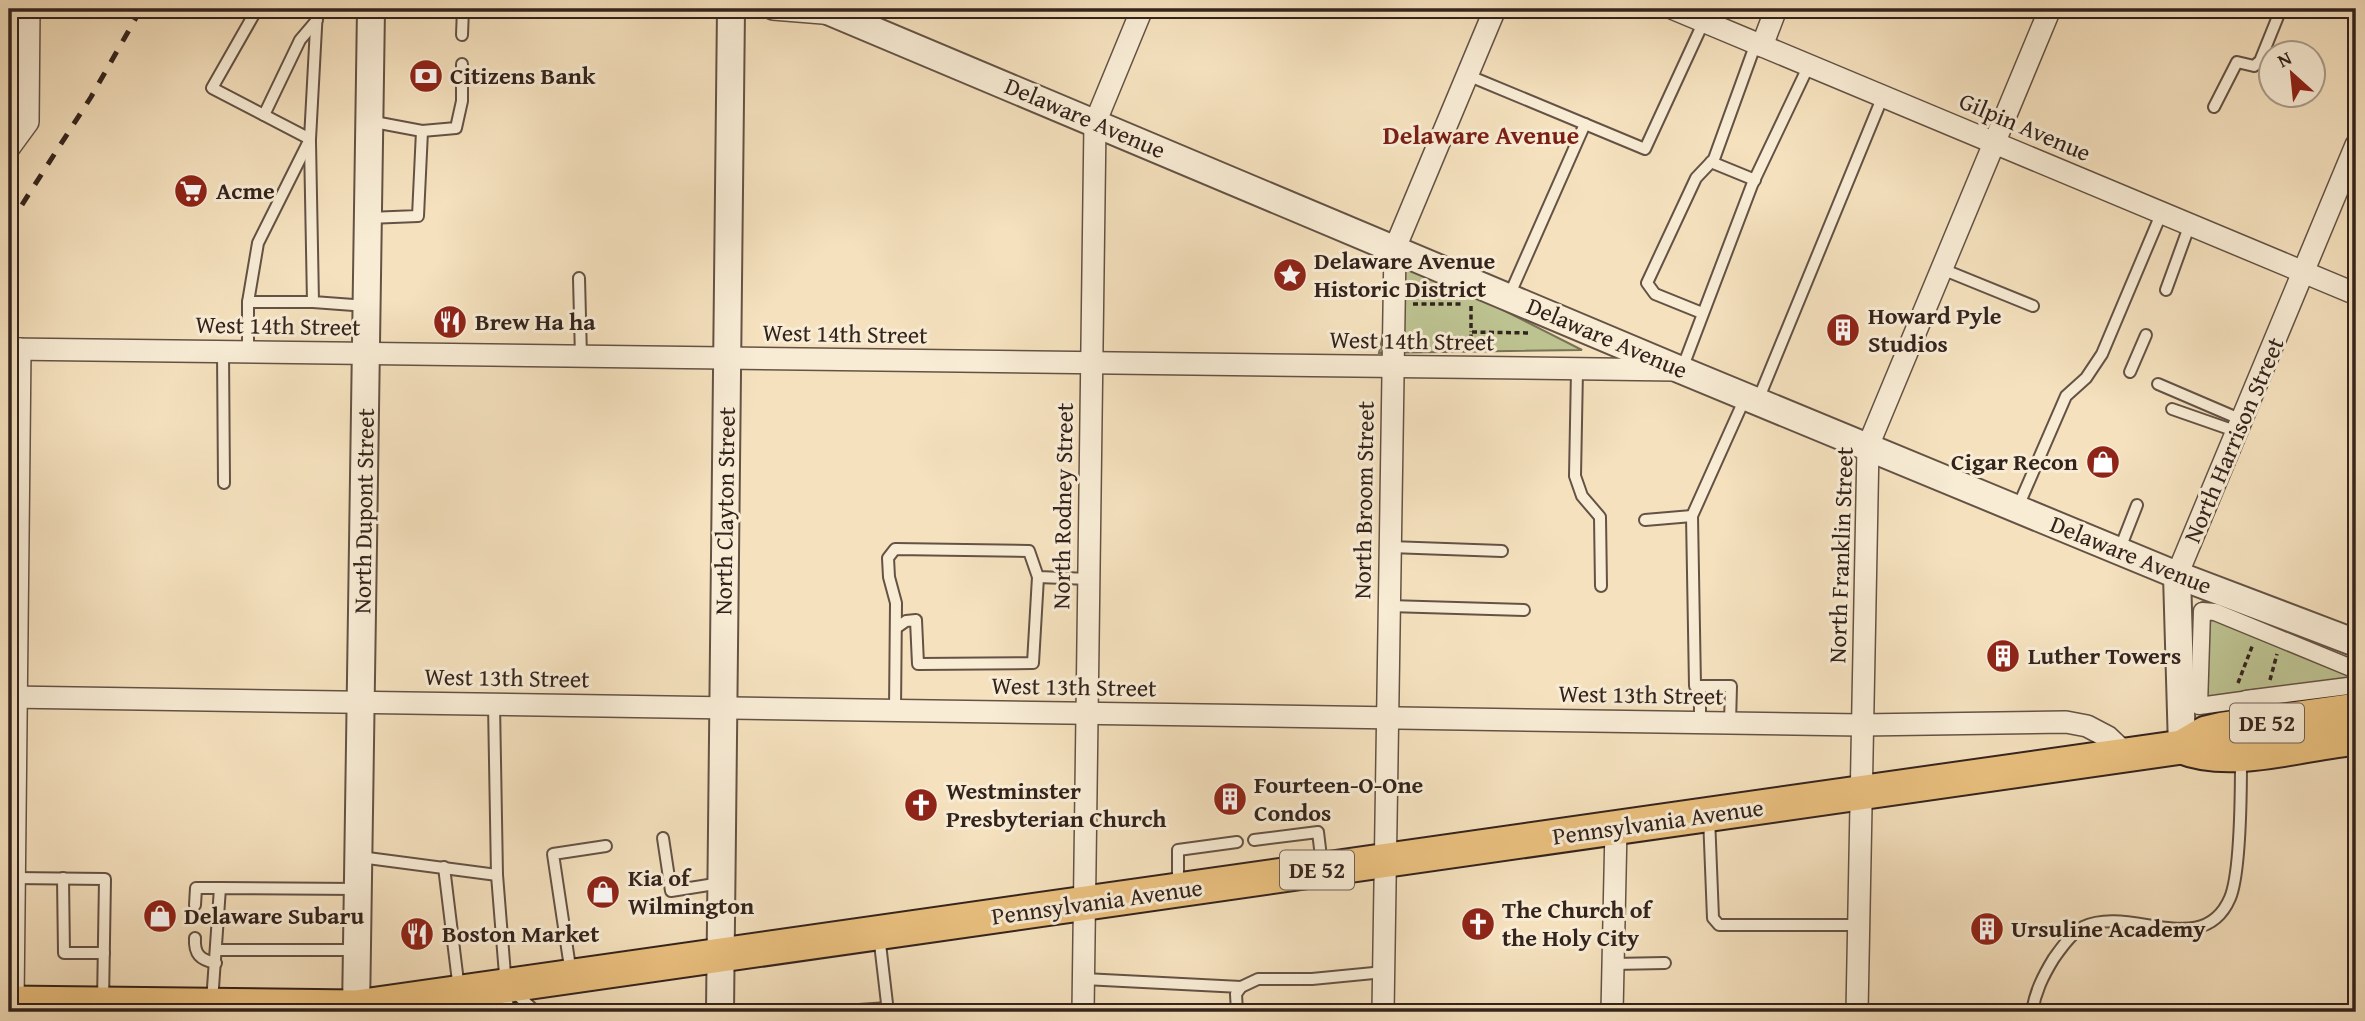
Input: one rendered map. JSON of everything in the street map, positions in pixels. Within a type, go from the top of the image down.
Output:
[{"type":"main road","name":"Pennsylvania Avenue","points":[[11,1003],[103,1004],[158,1009],[212,1006],[356,1010],[459,992],[508,999],[571,976],[2182,747],[2206,733],[2356,710]]},
{"type":"main road","name":"Pennsylvania Avenue","points":[[2182,747],[2210,755],[2241,754],[2356,737]]},
{"type":"street","points":[[9,148],[28,122],[29,9]]},
{"type":"street","name":"North Dupont Street","points":[[356,1010],[371,9]]},
{"type":"street","name":"North Clayton Street","points":[[720,1012],[731,9]]},
{"type":"street","points":[[773,9],[829,11]]},
{"type":"street","name":"North Rodney Street","points":[[1083,1012],[1095,123],[1142,9]]},
{"type":"street","name":"North Broom Street","points":[[1383,1012],[1395,248],[1495,9]]},
{"type":"street","name":"Gilpin Avenue","points":[[1674,9],[2356,294]]},
{"type":"street","points":[[1759,44],[1776,9]]},
{"type":"street","name":"North Franklin Street","points":[[1857,1012],[1868,446],[2050,9]]},
{"type":"street","name":"Delaware Avenue","points":[[829,11],[1681,370],[2177,575],[2356,643]]},
{"type":"street","name":"North Harrison Street","points":[[2182,747],[2177,575],[2356,145]]},
{"type":"street","points":[[11,1003],[11,908],[14,878],[14,349]]},
{"type":"street","name":"West 14th Street","points":[[14,349],[1681,370]]},
{"type":"street","points":[[2263,695],[2199,706],[2202,611],[2215,612],[2256,638],[2356,670]]},
{"type":"street","points":[[2212,704],[2263,695],[2356,685]]},
{"type":"street","name":"West 13th Street","points":[[12,697],[1861,725],[2066,722],[2087,726],[2108,737],[2127,755]]},
{"type":"street","points":[[1612,1012],[1616,828]]},
{"type":"lane","points":[[257,9],[212,88],[310,139]]},
{"type":"lane","points":[[462,35],[463,9]]},
{"type":"lane","points":[[2214,107],[2237,62],[2254,66],[2260,61],[2281,9]]},
{"type":"lane","points":[[264,115],[300,40],[317,15]]},
{"type":"lane","points":[[313,302],[310,139],[317,15]]},
{"type":"lane","points":[[1467,75],[1645,149],[1704,21]]},
{"type":"lane","points":[[1702,313],[1655,294],[1647,283],[1696,178],[1711,162],[1759,44]]},
{"type":"lane","points":[[369,121],[422,131],[456,128],[463,101],[462,64]]},
{"type":"lane","points":[[1681,370],[1755,180],[1809,65]]},
{"type":"lane","points":[[1730,723],[1731,686],[1695,686],[1692,516],[1752,398],[1883,96]]},
{"type":"lane","points":[[1510,296],[1585,124]]},
{"type":"lane","points":[[368,218],[418,216],[422,131]]},
{"type":"lane","points":[[248,352],[248,302],[258,243],[310,139]]},
{"type":"lane","points":[[1711,162],[1755,180]]},
{"type":"lane","points":[[2017,509],[2066,396],[2102,354],[2162,212]]},
{"type":"lane","points":[[2166,290],[2190,224]]},
{"type":"lane","points":[[1942,269],[2033,306]]},
{"type":"lane","points":[[579,278],[581,357]]},
{"type":"lane","points":[[248,302],[313,302],[367,306]]},
{"type":"lane","points":[[2130,372],[2146,335]]},
{"type":"lane","points":[[223,352],[224,483]]},
{"type":"lane","points":[[1577,370],[1575,476],[1582,496],[1600,517],[1601,586]]},
{"type":"lane","points":[[2158,384],[2240,426]]},
{"type":"lane","points":[[2172,409],[2240,426]]},
{"type":"lane","points":[[2119,551],[2137,505]]},
{"type":"lane","points":[[1646,520],[1692,516]]},
{"type":"lane","points":[[1390,547],[1502,551]]},
{"type":"lane","points":[[895,710],[896,603],[889,577],[888,558],[895,549],[1029,551],[1038,577],[1033,663],[918,664],[916,620],[906,621],[896,628]]},
{"type":"lane","points":[[1038,577],[1089,579]]},
{"type":"lane","points":[[1389,606],[1524,610]]},
{"type":"lane","points":[[1700,686],[1700,723]]},
{"type":"lane","points":[[494,704],[497,875],[508,999],[541,1012]]},
{"type":"lane","points":[[2032,1012],[2045,972],[2063,946],[2084,927],[2113,923],[2194,929],[2213,923],[2230,898],[2235,877],[2241,754]]},
{"type":"lane","points":[[1709,815],[1713,918],[1719,925],[1858,925]]},
{"type":"lane","points":[[1254,840],[1318,832],[1322,869]]},
{"type":"lane","points":[[663,838],[671,891],[721,883]]},
{"type":"lane","points":[[1178,890],[1178,850],[1237,842]]},
{"type":"lane","points":[[571,976],[553,854],[606,846]]},
{"type":"lane","points":[[359,856],[497,875]]},
{"type":"lane","points":[[444,867],[459,992]]},
{"type":"lane","points":[[14,878],[105,879],[103,1004]]},
{"type":"lane","points":[[64,878],[64,953],[104,953]]},
{"type":"lane","points":[[195,905],[196,888],[296,893],[358,889]]},
{"type":"lane","points":[[212,1006],[220,888]]},
{"type":"lane","points":[[830,1012],[888,1010],[879,933]]},
{"type":"lane","points":[[244,937],[244,950]]},
{"type":"lane","points":[[195,938],[194,950],[200,957],[216,963]]},
{"type":"lane","points":[[294,938],[294,950]]},
{"type":"lane","points":[[217,950],[357,950]]},
{"type":"lane","points":[[1613,964],[1665,963]]},
{"type":"lane","points":[[1084,979],[1241,987],[1258,979],[1312,979],[1384,972]]},
{"type":"lane","points":[[1237,1012],[1237,994],[1241,987]]},
{"type":"path","points":[[1413,315],[1414,294]]},
{"type":"path","points":[[1459,298],[1482,309]]},
{"type":"path","points":[[1413,304],[1471,304]]},
{"type":"path","points":[[1460,350],[1471,350],[1471,304]]},
{"type":"path","points":[[1471,332],[1539,333],[1528,328]]},
{"type":"path","points":[[2232,701],[2240,678],[2256,638],[2279,644],[2263,695],[2240,678]]},
{"type":"green space","points":[[1400,258],[1582,350],[1379,353]]},
{"type":"green space","points":[[2206,600],[2356,661],[2356,697],[2207,717],[2196,708],[2190,688],[2191,635],[2195,611],[2198,604]]},
{"type":"railway","points":[[9,225],[91,97],[141,9]]},
{"type":"place","name":"Citizens Bank","points":[[426,76]]},
{"type":"place","name":"Acme","points":[[191,191]]},
{"type":"place","name":"Delaware Avenue Historic District","points":[[1290,275]]},
{"type":"place","name":"Brew Ha ha","points":[[450,322]]},
{"type":"place","name":"Howard Pyle Studios","points":[[1843,330]]},
{"type":"place","name":"Cigar Recon","points":[[2103,462]]},
{"type":"place","name":"Luther Towers","points":[[2003,656]]},
{"type":"place","name":"Fourteen-O-One Condos","points":[[1230,799]]},
{"type":"place","name":"Westminster Presbyterian Church","points":[[921,805]]},
{"type":"place","name":"Kia of Wilmington","points":[[603,892]]},
{"type":"place","name":"Delaware Subaru","points":[[160,916]]},
{"type":"place","name":"The Church of the Holy City","points":[[1478,924]]},
{"type":"place","name":"Ursuline Academy","points":[[1987,929]]},
{"type":"place","name":"Boston Market","points":[[417,934]]},
{"type":"district","name":"Delaware Avenue","points":[[1481,135]]}]
